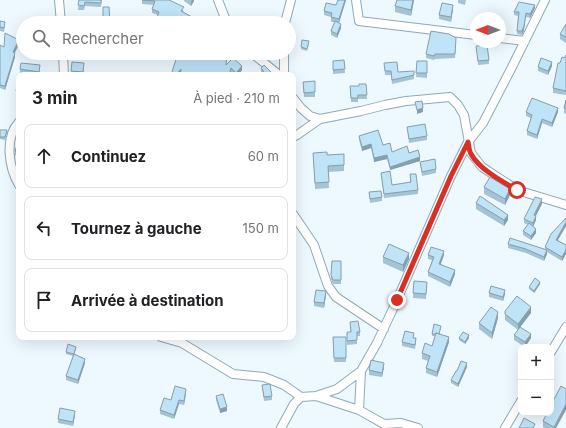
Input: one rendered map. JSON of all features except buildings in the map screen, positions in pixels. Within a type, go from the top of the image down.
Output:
[{"type":"street","points":[[59,0],[60,16]]},
{"type":"street","points":[[218,0],[225,16]]},
{"type":"street","points":[[287,16],[291,0]]},
{"type":"street","points":[[356,0],[359,21],[470,34]]},
{"type":"street","points":[[172,340],[182,343],[233,374],[264,377],[284,385],[301,397],[316,396],[337,389],[361,371],[384,329],[451,176],[468,142],[483,123],[545,0]]},
{"type":"street","points":[[506,39],[525,41]]},
{"type":"street","points":[[63,60],[64,72]]},
{"type":"street","points":[[261,60],[275,72]]},
{"type":"street","points":[[284,60],[284,72]]},
{"type":"street","points":[[296,102],[310,116],[320,118],[361,112],[384,105],[450,97],[464,115],[471,154],[482,167],[517,190],[566,205]]},
{"type":"street","points":[[296,136],[320,118]]},
{"type":"street","points":[[16,126],[11,139],[10,154],[11,167],[16,179]]},
{"type":"street","points":[[296,218],[314,245],[328,286],[336,298],[384,329]]},
{"type":"street","points":[[554,347],[566,327]]},
{"type":"street","points":[[359,410],[361,371]]},
{"type":"street","points":[[316,396],[359,410],[383,426],[402,423],[418,428]]},
{"type":"street","points":[[281,428],[294,404],[301,397]]},
{"type":"street","points":[[505,428],[518,407]]},
{"type":"route","points":[[397,300],[451,176],[468,142],[471,154],[482,167],[517,190]]}]
